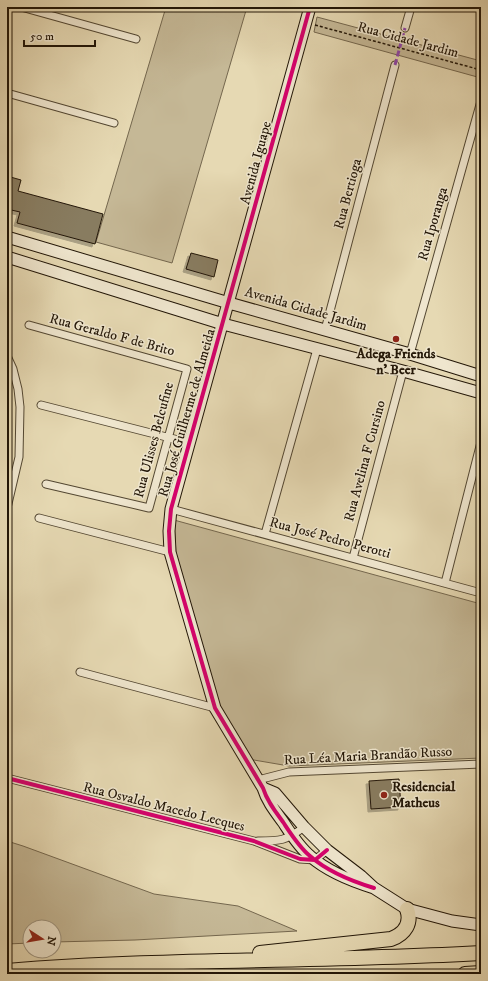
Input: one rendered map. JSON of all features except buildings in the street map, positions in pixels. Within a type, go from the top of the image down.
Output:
[{"type":"highway","points":[[174,962],[391,940],[404,932],[408,925],[409,917],[407,909]]},
{"type":"highway","points":[[7,971],[174,962],[403,957],[481,953]]},
{"type":"highway","points":[[466,974],[481,973]]},
{"type":"street","points":[[21,7],[136,39]]},
{"type":"street","name":"Avenida Iguape","points":[[223,324],[310,7]]},
{"type":"street","points":[[406,28],[411,7]]},
{"type":"street","name":"Rua Bertioga","points":[[325,330],[395,65]]},
{"type":"street","points":[[7,93],[114,123]]},
{"type":"street","name":"Rua Iporanga","points":[[410,354],[481,101]]},
{"type":"street","name":"Avenida Cidade Jardim","points":[[7,237],[481,376]]},
{"type":"street","points":[[7,257],[223,324],[481,393]]},
{"type":"street","name":"Rua José Guilherme de Almeida","points":[[223,324],[171,509],[169,531],[170,552],[215,708],[260,784],[267,800],[309,856],[336,873],[356,883],[374,888]]},
{"type":"street","name":"Rua Geraldo F de Brito","points":[[29,325],[187,369]]},
{"type":"street","points":[[368,362],[373,344]]},
{"type":"street","points":[[265,534],[317,349]]},
{"type":"street","points":[[7,356],[13,369],[18,389],[20,407],[19,457],[7,508]]},
{"type":"street","name":"Rua Ulisses Belcufine","points":[[46,484],[149,508],[187,369]]},
{"type":"street","name":"Rua Avelina F Cursino","points":[[353,558],[403,371]]},
{"type":"street","points":[[41,406],[190,443]]},
{"type":"street","points":[[445,583],[481,442]]},
{"type":"street","name":"Rua José Pedro Perotti","points":[[171,509],[481,593]]},
{"type":"street","points":[[39,518],[170,552]]},
{"type":"street","points":[[80,672],[215,708]]},
{"type":"street","name":"Rua Léa Maria Brandão Russo","points":[[260,784],[289,772],[481,764]]},
{"type":"street","name":"Rua Osvaldo Macedo Lecques","points":[[7,778],[254,841],[300,859],[315,860]]},
{"type":"street","name":"Rua José Guilherme de Almeida","points":[[260,784],[275,793],[304,828],[327,850],[374,888],[407,909],[452,921],[481,925]]},
{"type":"street","points":[[254,841],[276,841],[286,839],[304,828]]},
{"type":"street","points":[[315,860],[327,850]]},
{"type":"shaded area","points":[[166,7],[247,7],[172,263],[96,242]]},
{"type":"shaded area","points":[[317,17],[481,61],[481,78],[314,32]]},
{"type":"shaded area","points":[[174,520],[481,604],[481,758],[289,766],[248,759],[220,707],[176,553]]},
{"type":"shaded area","points":[[7,841],[154,894],[238,906],[297,931],[135,940],[62,942],[62,919],[22,919],[22,943],[7,944]]},
{"type":"marked path","points":[[395,65],[405,28]]},
{"type":"cycle path","points":[[310,7],[171,509],[169,531],[170,552],[215,708],[263,788],[272,806],[292,836],[317,862],[340,875],[374,888]]},
{"type":"cycle path","points":[[7,778],[254,841],[300,859],[315,860],[327,850]]},
{"type":"place","name":"Adega Friends n' Beer","points":[[396,339]]},
{"type":"place","name":"Residencial Matheus","points":[[384,795]]}]
